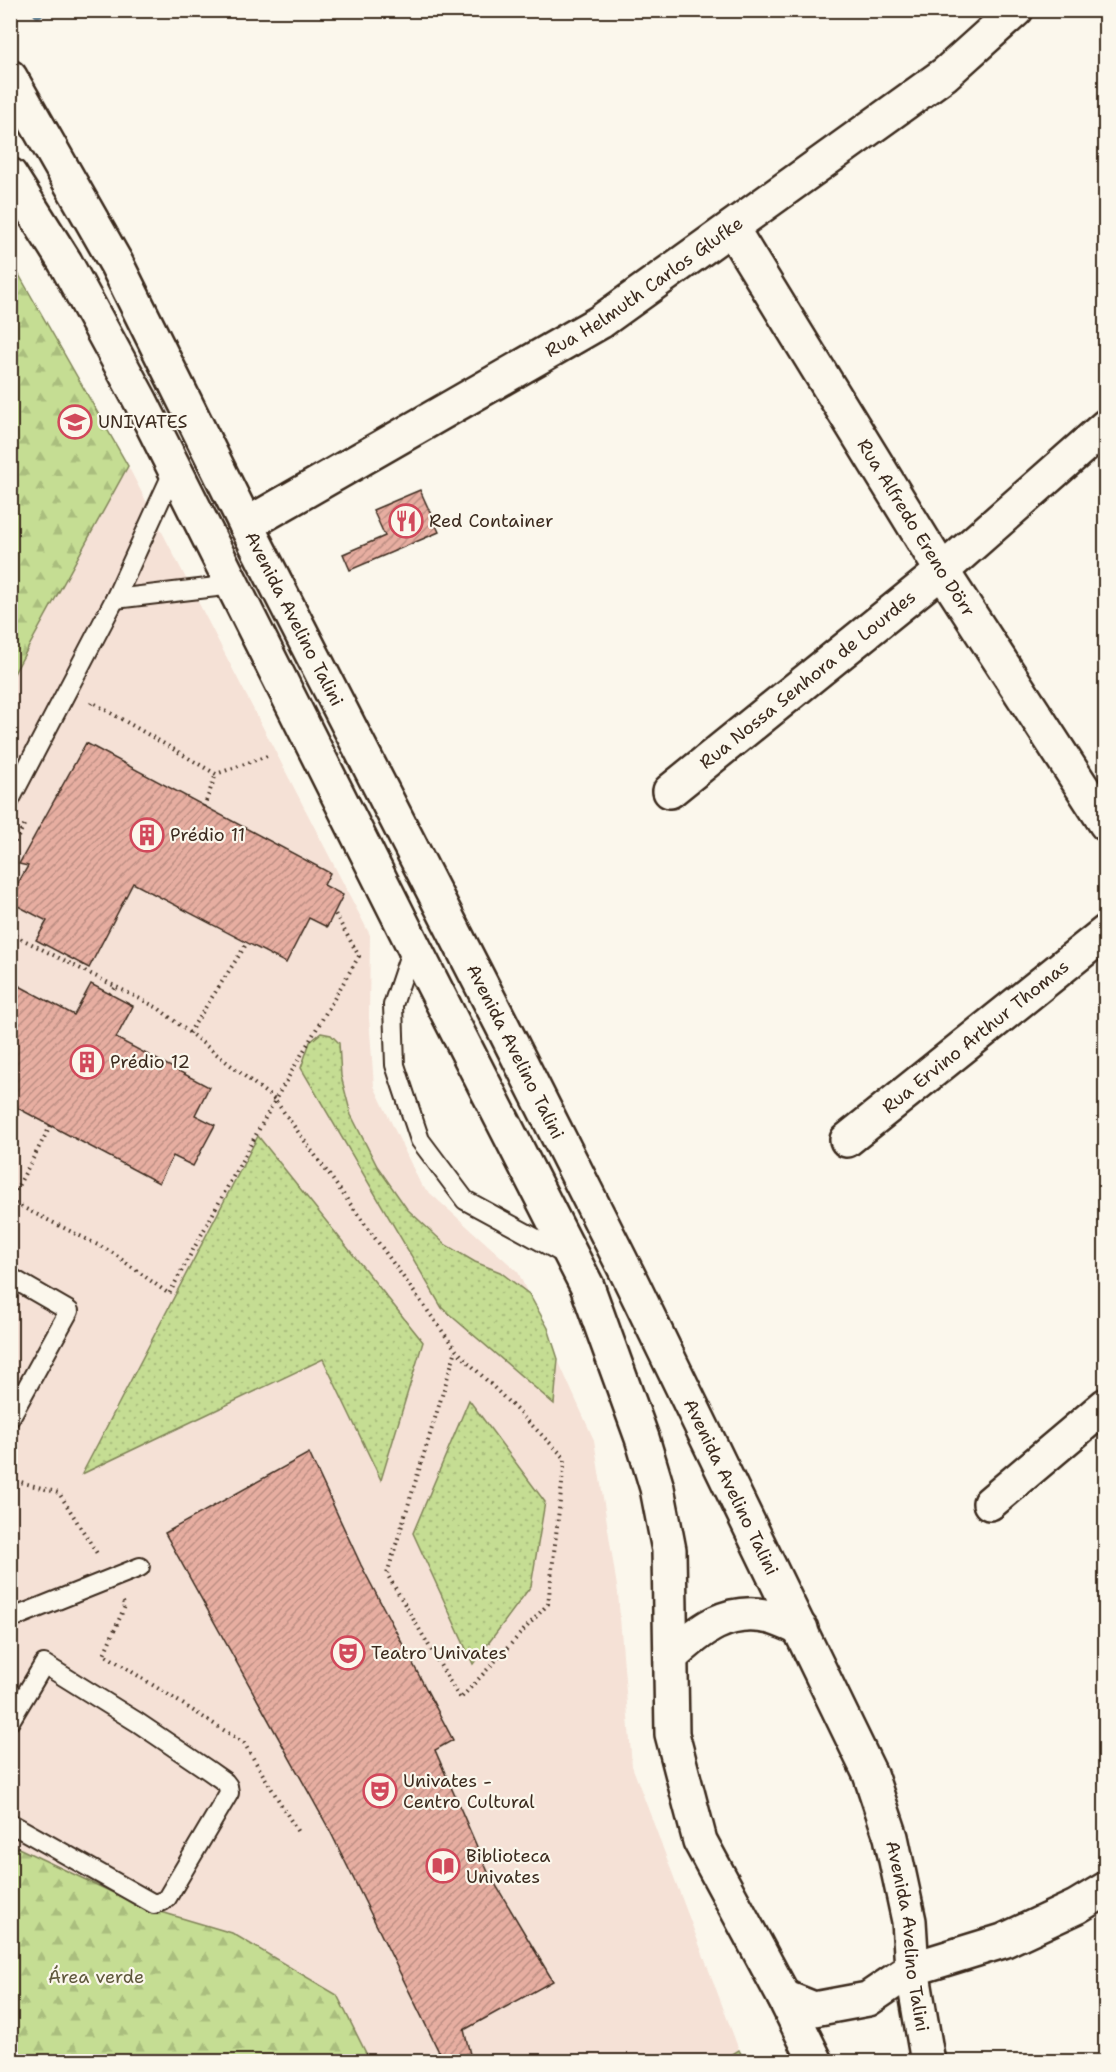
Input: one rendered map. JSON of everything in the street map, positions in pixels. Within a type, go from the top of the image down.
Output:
[{"type":"main road","name":"Rua Helmuth Carlos Glufke","points":[[246,525],[600,322],[945,74],[1016,10]]},
{"type":"main road","name":"Avenida Avelino Talini","points":[[10,77],[116,263],[246,525],[508,1036],[629,1276],[870,1774],[891,1837],[909,1921],[912,1969],[928,2061]]},
{"type":"main road","points":[[10,175],[65,262],[140,400],[591,1297],[642,1438],[657,1488],[669,1550],[672,1734],[700,1841],[816,2061]]},
{"type":"main road","name":"Rua Alfredo Ereno Dörr","points":[[732,229],[942,571],[1106,824]]},
{"type":"main road","name":"Rua Nossa Senhora de Lourdes","points":[[670,791],[942,571],[1106,426]]},
{"type":"main road","name":"Rua Ervino Arthur Thomas","points":[[847,1140],[1106,932]]},
{"type":"main road","points":[[990,1503],[1106,1405]]},
{"type":"main road","points":[[671,1657],[697,1633],[717,1622],[745,1613],[771,1617],[801,1629]]},
{"type":"main road","points":[[784,1997],[814,2009],[868,1999],[912,1969],[1003,1941],[1076,1907],[1106,1889]]},
{"type":"lane","points":[[10,800],[115,599],[174,470]]},
{"type":"lane","points":[[115,599],[233,585]]},
{"type":"lane","points":[[413,945],[393,1005],[395,1065],[420,1140],[465,1200],[573,1259]]},
{"type":"lane","points":[[10,1277],[69,1311],[10,1418]]},
{"type":"lane","points":[[10,1619],[140,1566]]},
{"type":"lane","points":[[10,1721],[44,1664],[208,1770],[225,1782],[229,1793],[167,1898],[157,1904],[57,1851],[10,1823]]},
{"type":"path","points":[[87,712],[92,702],[216,774],[270,755]]},
{"type":"path","points":[[204,807],[216,774]]},
{"type":"path","points":[[10,853],[30,815]]},
{"type":"path","points":[[51,1125],[10,1201],[110,1251],[169,1294],[275,1100],[359,956],[334,912]]},
{"type":"path","points":[[10,933],[158,1008],[275,1100],[456,1350],[565,1458],[548,1604],[460,1699],[387,1574],[456,1350]]},
{"type":"path","points":[[189,1034],[247,943]]},
{"type":"path","points":[[110,994],[117,986]]},
{"type":"path","points":[[10,1479],[59,1492],[112,1579],[125,1606],[104,1654],[243,1743],[299,1834]]},
{"type":"shaded area","points":[[128,466],[370,935],[369,1018],[374,1086],[421,1185],[518,1272],[594,1440],[618,1593],[632,1766],[739,2050],[721,2061],[370,2061],[337,1995],[233,1933],[141,1906],[11,1844],[10,679]]},
{"type":"green space","points":[[10,259],[128,466],[11,679],[10,679]]},
{"type":"green space","points":[[321,1033],[331,1035],[339,1043],[341,1076],[351,1115],[377,1166],[407,1209],[446,1245],[475,1262],[500,1272],[529,1294],[548,1328],[558,1359],[554,1404],[442,1308],[301,1068],[310,1042]]},
{"type":"green space","points":[[258,1136],[423,1342],[381,1480],[323,1359],[82,1474]]},
{"type":"green space","points":[[469,1400],[545,1502],[531,1586],[473,1664],[413,1533]]},
{"type":"green space","name":"Área verde","points":[[10,1844],[141,1906],[232,1933],[337,1995],[370,2061],[11,2061]]},
{"type":"green space","points":[[739,2050],[745,2061],[721,2061]]},
{"type":"building","name":"Red Container","points":[[420,490],[439,532],[350,570],[343,554],[385,536],[373,510]]},
{"type":"building","name":"Prédio 11","points":[[86,743],[330,873],[324,885],[343,895],[327,927],[309,918],[286,963],[133,883],[89,968],[36,940],[47,921],[10,902],[10,897],[28,866],[19,864]]},
{"type":"building","name":"Prédio 12","points":[[10,981],[74,1015],[91,984],[133,1006],[116,1038],[209,1087],[195,1115],[215,1125],[193,1166],[173,1156],[159,1183],[10,1104]]},
{"type":"building","name":"Univates - Centro Cultural","points":[[309,1453],[361,1565],[453,1740],[435,1750],[488,1872],[553,1981],[464,2030],[472,2062],[444,2062],[330,1831],[165,1533]]},
{"type":"place","name":"UNIVATES","points":[[75,422]]},
{"type":"place","name":"Red Container","points":[[406,521]]},
{"type":"place","name":"Prédio 11","points":[[147,835]]},
{"type":"place","name":"Prédio 12","points":[[87,1062]]},
{"type":"place","name":"Teatro Univates","points":[[348,1653]]},
{"type":"place","name":"Univates - Centro Cultural","points":[[380,1791]]},
{"type":"place","name":"Biblioteca Univates","points":[[443,1866]]}]
